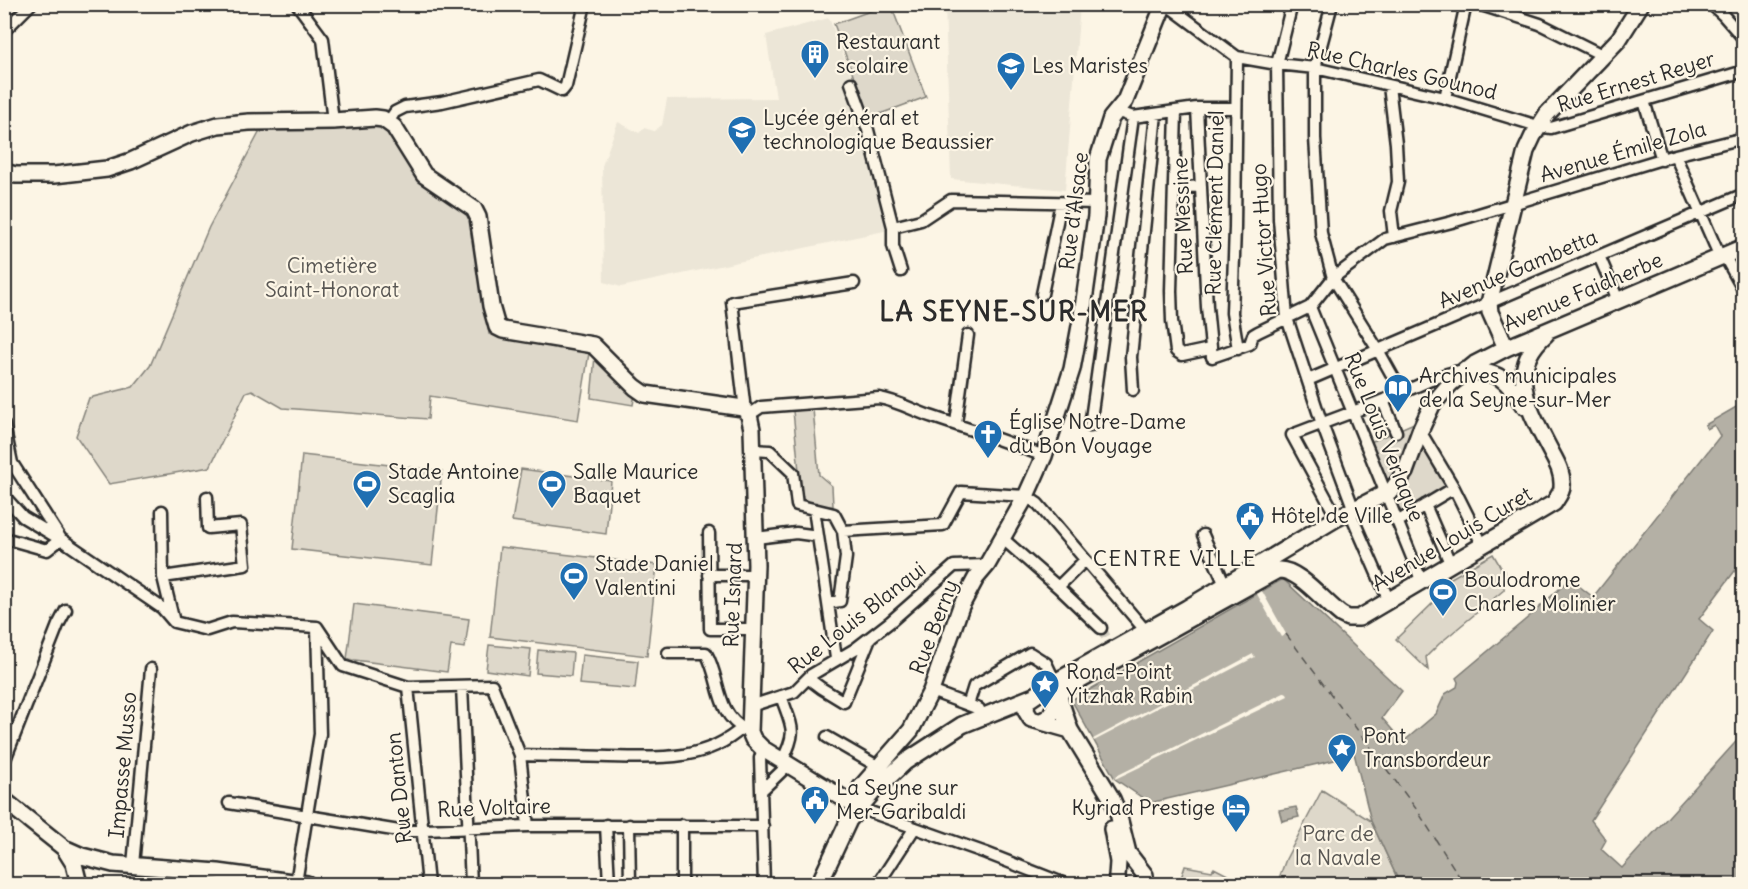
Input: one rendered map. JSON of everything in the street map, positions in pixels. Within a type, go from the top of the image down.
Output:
[{"type":"main road","name":"Rue d'Alsace","points":[[1002,538],[1026,496],[1044,456],[1071,369],[1082,315],[1096,216],[1098,159],[1111,118],[1125,101],[1165,4]]},
{"type":"main road","points":[[1533,348],[1506,348],[1490,312],[1489,303],[1526,151],[1538,126],[1547,114],[1619,39],[1641,4]]},
{"type":"main road","points":[[4,172],[16,175],[54,175],[107,169],[131,161],[192,133],[218,125],[375,118],[388,122],[398,133],[424,175],[474,209],[481,235],[491,306],[497,327],[513,332],[593,345],[645,394],[746,411]]},
{"type":"main road","name":"Avenue Faidherbe","points":[[1385,495],[1392,490],[1405,472],[1432,405],[1465,370],[1506,348],[1743,247]]},
{"type":"main road","name":"Avenue Louis Curet","points":[[1534,420],[1523,385],[1523,372],[1533,348],[1551,330]]},
{"type":"main road","name":"Avenue Louis Curet","points":[[1055,696],[1063,689],[1278,570],[1286,570],[1299,578],[1333,609],[1353,619],[1365,615],[1554,503],[1563,489],[1561,472],[1534,420],[1508,382],[1486,372],[1465,370]]},
{"type":"main road","name":"Rue Isnard","points":[[746,411],[752,429],[756,538],[750,705],[746,730]]},
{"type":"main road","points":[[1042,721],[1050,716],[1055,696],[1110,644],[1145,630],[1347,514],[1385,495]]},
{"type":"main road","name":"Rue Berny","points":[[886,770],[911,730],[931,691],[961,606],[1002,538]]},
{"type":"main road","points":[[819,885],[855,806],[886,770],[905,762],[962,725],[1031,697],[1055,696]]},
{"type":"main road","points":[[1055,696],[1070,730],[1105,791],[1112,799],[1128,853],[1145,874],[1144,884]]},
{"type":"main road","points":[[1031,697],[1026,706],[1028,715],[1034,721],[1042,721],[1070,730]]},
{"type":"main road","points":[[746,730],[763,749],[855,806]]},
{"type":"main road","points":[[1105,791],[1116,847],[1118,878]]},
{"type":"main road","points":[[4,800],[63,848],[82,856],[113,864]]},
{"type":"main road","points":[[63,848],[74,864],[78,879]]},
{"type":"main road","points":[[78,879],[84,866],[113,864],[227,879],[301,884]]},
{"type":"main road","points":[[1118,878],[1124,865],[1137,865]]},
{"type":"street","points":[[6,29],[31,4]]},
{"type":"street","points":[[297,4],[323,39],[333,121]]},
{"type":"street","points":[[388,122],[395,112],[405,107],[442,102],[539,80],[562,91],[566,86],[585,4]]},
{"type":"street","name":"Rue Charles Gounod","points":[[1165,4],[1237,57],[1315,68],[1445,98],[1538,126]]},
{"type":"street","name":"Rue Victor Hugo","points":[[1292,4],[1277,64],[1279,219],[1287,318],[1322,424],[1347,514],[1389,601]]},
{"type":"street","points":[[1332,4],[1315,68],[1315,138],[1321,233],[1333,278],[1402,393]]},
{"type":"street","points":[[1445,98],[1466,4]]},
{"type":"street","points":[[1479,4],[1540,24],[1604,56]]},
{"type":"street","points":[[1711,4],[1743,39]]},
{"type":"street","name":"Rue Clément Daniel","points":[[1237,57],[1232,313],[1238,349]]},
{"type":"street","name":"Rue Ernest Reyer","points":[[1538,126],[1551,128],[1559,126],[1743,70]]},
{"type":"street","points":[[851,83],[867,130],[892,226],[893,246],[901,271]]},
{"type":"street","points":[[1389,86],[1398,182],[1391,211],[1394,237]]},
{"type":"street","points":[[1644,101],[1662,160]]},
{"type":"street","points":[[1116,111],[1132,117],[1197,108],[1236,108]]},
{"type":"street","name":"Rue Messine","points":[[1197,108],[1211,353]]},
{"type":"street","points":[[1176,111],[1172,321],[1176,351],[1182,355],[1238,349],[1250,344],[1253,335],[1310,307]]},
{"type":"street","points":[[1133,390],[1131,357],[1156,114]]},
{"type":"street","points":[[1090,426],[1132,117]]},
{"type":"street","name":"Avenue Émile Zola","points":[[1310,307],[1333,278],[1385,239],[1675,155],[1743,138]]},
{"type":"street","points":[[1152,154],[1175,156]]},
{"type":"street","points":[[1675,155],[1700,212],[1743,291]]},
{"type":"street","points":[[1174,188],[1201,186]]},
{"type":"street","name":"Avenue Gambetta","points":[[1308,380],[1743,194]]},
{"type":"street","points":[[892,226],[921,220],[951,200],[1096,203]]},
{"type":"street","points":[[1042,294],[1061,203]]},
{"type":"street","points":[[1599,256],[1618,300]]},
{"type":"street","points":[[854,283],[732,302],[746,411],[761,407],[845,400],[879,398],[893,400],[1044,456]]},
{"type":"street","name":"Rue Louis Verlaque","points":[[1310,307],[1422,582]]},
{"type":"street","points":[[956,423],[968,335]]},
{"type":"street","points":[[1347,514],[1292,435],[1402,393],[1426,380],[1449,372],[1465,370]]},
{"type":"street","points":[[1383,400],[1396,432]]},
{"type":"street","points":[[4,425],[12,463],[61,539]]},
{"type":"street","points":[[1420,431],[1454,489],[1483,546]]},
{"type":"street","points":[[752,450],[770,451],[793,473],[797,505],[834,514],[843,531],[846,557],[840,601],[828,603]]},
{"type":"street","points":[[1397,522],[1454,489]]},
{"type":"street","points":[[843,531],[943,525],[961,492],[1026,496],[1038,504],[1145,630]]},
{"type":"street","points":[[4,496],[23,517],[61,539],[162,608],[174,622],[207,630],[232,622],[317,627]]},
{"type":"street","points":[[163,578],[245,565],[241,525],[208,528],[207,497]]},
{"type":"street","points":[[1425,505],[1450,565]]},
{"type":"street","points":[[814,509],[836,658]]},
{"type":"street","points":[[162,512],[163,578],[174,622]]},
{"type":"street","points":[[709,533],[710,629],[753,629]]},
{"type":"street","points":[[756,538],[796,533],[818,536]]},
{"type":"street","points":[[1203,535],[1225,585]]},
{"type":"street","points":[[4,538],[47,550],[61,539]]},
{"type":"street","points":[[1002,538],[1101,628]]},
{"type":"street","points":[[1058,587],[1085,560]]},
{"type":"street","name":"Rue Louis Blanqui","points":[[750,705],[757,705],[794,692],[836,658],[855,649],[930,589],[954,566],[987,565]]},
{"type":"street","points":[[709,575],[756,575]]},
{"type":"street","points":[[4,762],[50,644],[66,610]]},
{"type":"street","points":[[317,627],[343,666],[408,687],[492,685],[520,755],[528,826]]},
{"type":"street","points":[[301,884],[307,816],[320,734],[317,627]]},
{"type":"street","points":[[809,679],[844,702],[870,637]]},
{"type":"street","points":[[668,653],[706,653],[714,666],[720,700],[730,717],[746,730]]},
{"type":"street","points":[[968,705],[974,686],[1030,653],[1046,663],[1055,696]]},
{"type":"street","name":"Impasse Musso","points":[[133,865],[152,669]]},
{"type":"street","points":[[462,686],[471,885]]},
{"type":"street","name":"Rue Danton","points":[[408,687],[428,885]]},
{"type":"street","points":[[931,691],[979,709],[981,717]]},
{"type":"street","points":[[762,790],[785,763],[793,741],[793,730],[781,696]]},
{"type":"street","points":[[520,755],[671,758],[708,749],[746,730]]},
{"type":"street","points":[[827,737],[886,770]]},
{"type":"street","points":[[763,749],[760,758],[764,885]]},
{"type":"street","name":"Rue Voltaire","points":[[229,803],[399,831],[528,826],[763,826]]},
{"type":"street","points":[[855,806],[986,853],[1065,885]]},
{"type":"street","points":[[606,825],[609,885]]},
{"type":"street","points":[[629,825],[630,885]]},
{"type":"street","points":[[682,825],[682,885]]},
{"type":"street","points":[[878,885],[914,829]]},
{"type":"shaded area","name":"Les Maristes","points":[[945,5],[1080,5],[1065,190],[951,179]]},
{"type":"shaded area","name":"Lycée général et technologique Beaussier","points":[[829,18],[877,144],[889,230],[621,287],[604,282],[602,166],[618,122],[639,133],[644,128],[654,131],[662,125],[667,99],[776,98],[766,35]]},
{"type":"shaded area","points":[[1743,403],[1743,560],[1699,619],[1713,631],[1591,820],[1606,840],[1601,849],[1622,868],[1743,734],[1743,884],[1400,884],[1371,821],[1354,753],[1339,759],[1150,803],[1115,779],[1072,701],[1283,579],[1402,691],[1382,718],[1403,742],[1436,714],[1445,694],[1457,687],[1456,678],[1570,579],[1593,597],[1720,436],[1714,425],[1707,429],[1705,425]]},
{"type":"shaded area","points":[[1296,807],[1299,817],[1282,821],[1279,810]]},
{"type":"green space","points":[[891,5],[926,97],[869,118],[834,24]]},
{"type":"green space","name":"Cimetière Saint-Honorat","points":[[364,123],[377,125],[386,131],[408,161],[466,208],[472,218],[489,334],[586,349],[589,353],[578,420],[430,396],[428,419],[283,408],[252,390],[246,392],[210,467],[109,484],[76,436],[89,398],[133,387],[150,366],[209,227],[259,133],[266,130],[322,129]]},
{"type":"green space","points":[[595,356],[635,394],[633,405],[591,398]]},
{"type":"green space","points":[[813,409],[819,475],[832,486],[833,506],[822,507],[802,501],[793,411]]},
{"type":"green space","points":[[1414,423],[1450,491],[1397,522],[1366,444]]},
{"type":"green space","name":"Stade Antoine Scaglia","points":[[302,455],[442,471],[432,565],[292,549]]},
{"type":"green space","name":"Salle Maurice Baquet","points":[[521,469],[611,481],[606,534],[512,521]]},
{"type":"green space","name":"Stade Daniel Valentini","points":[[500,547],[657,565],[647,656],[490,637]]},
{"type":"green space","points":[[1493,554],[1505,571],[1504,590],[1426,657],[1428,670],[1396,639],[1434,602],[1430,590]]},
{"type":"green space","points":[[354,604],[469,619],[465,648],[451,646],[447,672],[347,659]]},
{"type":"green space","points":[[489,645],[531,649],[528,676],[486,670]]},
{"type":"green space","points":[[538,650],[573,653],[571,676],[536,673]]},
{"type":"green space","points":[[582,655],[638,661],[635,689],[579,684]]},
{"type":"green space","name":"Parc de la Navale","points":[[1322,790],[1371,821],[1400,884],[1277,884],[1286,859]]},
{"type":"green space","name":"Parc de la Navale","points":[[1185,866],[1212,871],[1214,868],[1245,884],[1179,884]]},
{"type":"pier","points":[[1262,591],[1286,634],[1281,637],[1257,594]]},
{"type":"pier","points":[[1253,654],[1255,657],[1094,741],[1093,739]]},
{"type":"pier","points":[[1286,692],[1288,696],[1115,779],[1114,777]]},
{"type":"ferry route","points":[[1286,634],[1417,810],[1464,884]]},
{"type":"tunnel","points":[[1101,628],[1107,639]]},
{"type":"place","name":"Restaurant scolaire","points":[[815,80]]},
{"type":"place","name":"Les Maristes","points":[[1011,92]]},
{"type":"place","name":"Lycée général et technologique Beaussier","points":[[742,156]]},
{"type":"place","name":"Archives municipales de la Seyne-sur-Mer","points":[[1398,414]]},
{"type":"place","name":"Église Notre-Dame du Bon Voyage","points":[[988,460]]},
{"type":"place","name":"Stade Antoine Scaglia","points":[[367,510]]},
{"type":"place","name":"Salle Maurice Baquet","points":[[552,510]]},
{"type":"place","name":"Hôtel de Ville","points":[[1250,542]]},
{"type":"place","name":"Stade Daniel Valentini","points":[[574,602]]},
{"type":"place","name":"Boulodrome Charles Molinier","points":[[1443,618]]},
{"type":"place","name":"Rond-Point Yitzhak Rabin","points":[[1045,710]]},
{"type":"place","name":"Pont Transbordeur","points":[[1342,774]]},
{"type":"place","name":"La Seyne sur Mer-Garibaldi","points":[[815,826]]},
{"type":"place","name":"Kyriad Prestige","points":[[1236,834]]},
{"type":"district","name":"LA SEYNE-SUR-MER","points":[[1014,312]]},
{"type":"district","name":"CENTRE VILLE","points":[[1175,558]]}]
